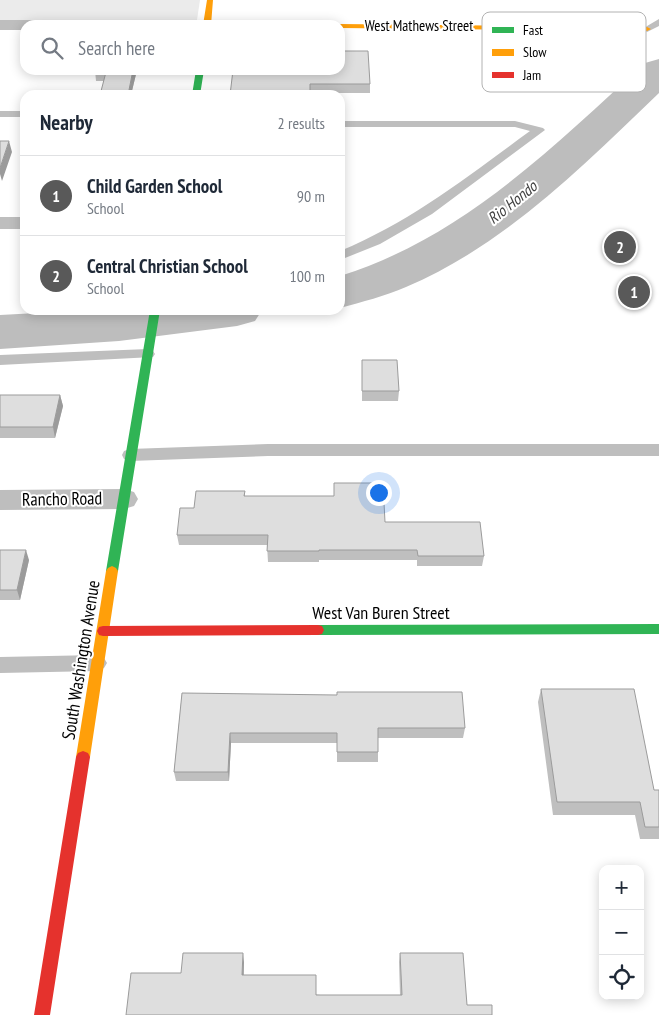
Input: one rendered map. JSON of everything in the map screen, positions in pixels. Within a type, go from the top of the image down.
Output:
[{"type":"street","points":[[208,20],[210,0]]},
{"type":"street","points":[[0,25],[20,25]]},
{"type":"street","name":"West Mathews Street","points":[[345,26],[482,27]]},
{"type":"street","points":[[197,90],[199,75]]},
{"type":"street","points":[[0,223],[20,223]]},
{"type":"street","name":"South Washington Avenue","points":[[42,1015],[130,455],[155,315]]},
{"type":"street","name":"Rancho Road","points":[[0,500],[124,498]]},
{"type":"street","name":"West Van Buren Street","points":[[103,631],[659,629]]},
{"type":"lane","points":[[647,28],[659,22]]},
{"type":"lane","points":[[0,114],[20,114]]},
{"type":"lane","points":[[345,124],[515,124],[539,130],[428,211],[375,241],[345,254]]},
{"type":"lane","points":[[0,360],[148,354]]},
{"type":"lane","points":[[130,455],[268,450],[659,450]]},
{"type":"lane","points":[[0,665],[98,663]]},
{"type":"shaded area","points":[[0,0],[200,0],[197,20],[0,20]]},
{"type":"building","points":[[345,51],[368,51],[370,84],[310,84],[310,90],[231,90],[232,75],[345,75]]},
{"type":"building","points":[[105,75],[132,75],[129,90],[101,90]]},
{"type":"building","points":[[0,141],[9,141],[0,168]]},
{"type":"building","points":[[362,360],[397,360],[399,391],[362,391]]},
{"type":"building","points":[[0,395],[60,395],[53,427],[0,427]]},
{"type":"building","points":[[334,483],[383,483],[385,522],[480,522],[484,556],[418,556],[417,550],[267,551],[268,535],[177,535],[180,508],[194,508],[196,491],[245,491],[244,496],[334,496]]},
{"type":"building","points":[[0,550],[26,550],[17,590],[0,590]]},
{"type":"building","points":[[541,689],[634,689],[654,790],[659,790],[659,827],[645,827],[640,802],[557,802]]},
{"type":"building","points":[[337,692],[462,692],[465,728],[378,728],[378,752],[337,752],[337,733],[230,733],[228,772],[174,772],[182,693],[337,695]]},
{"type":"building","points":[[183,953],[243,953],[242,975],[316,975],[316,995],[402,995],[400,953],[463,953],[467,1005],[492,1005],[492,1015],[126,1015],[131,973],[181,973]]},
{"type":"waterway","name":"Rio Hondo","points":[[646,83],[659,71]]},
{"type":"waterway","name":"Rio Hondo","points":[[345,290],[387,277],[431,257],[473,232],[513,203],[551,171],[637,92]]},
{"type":"waterway","name":"Rio Hondo","points":[[0,332],[119,325],[198,315]]},
{"type":"traffic: fast","points":[[197,90],[199,75]]},
{"type":"traffic: fast","points":[[112,571],[154,315]]},
{"type":"traffic: fast","points":[[318,630],[659,629]]},
{"type":"traffic: slow","points":[[208,20],[210,0]]},
{"type":"traffic: slow","points":[[345,26],[482,27]]},
{"type":"traffic: slow","points":[[83,757],[112,571]]},
{"type":"traffic: jam","points":[[103,631],[318,630]]},
{"type":"traffic: jam","points":[[42,1015],[83,757]]},
{"type":"place","name":"Central Christian School","points":[[620,247]]},
{"type":"place","name":"Child Garden School","points":[[634,292]]}]
